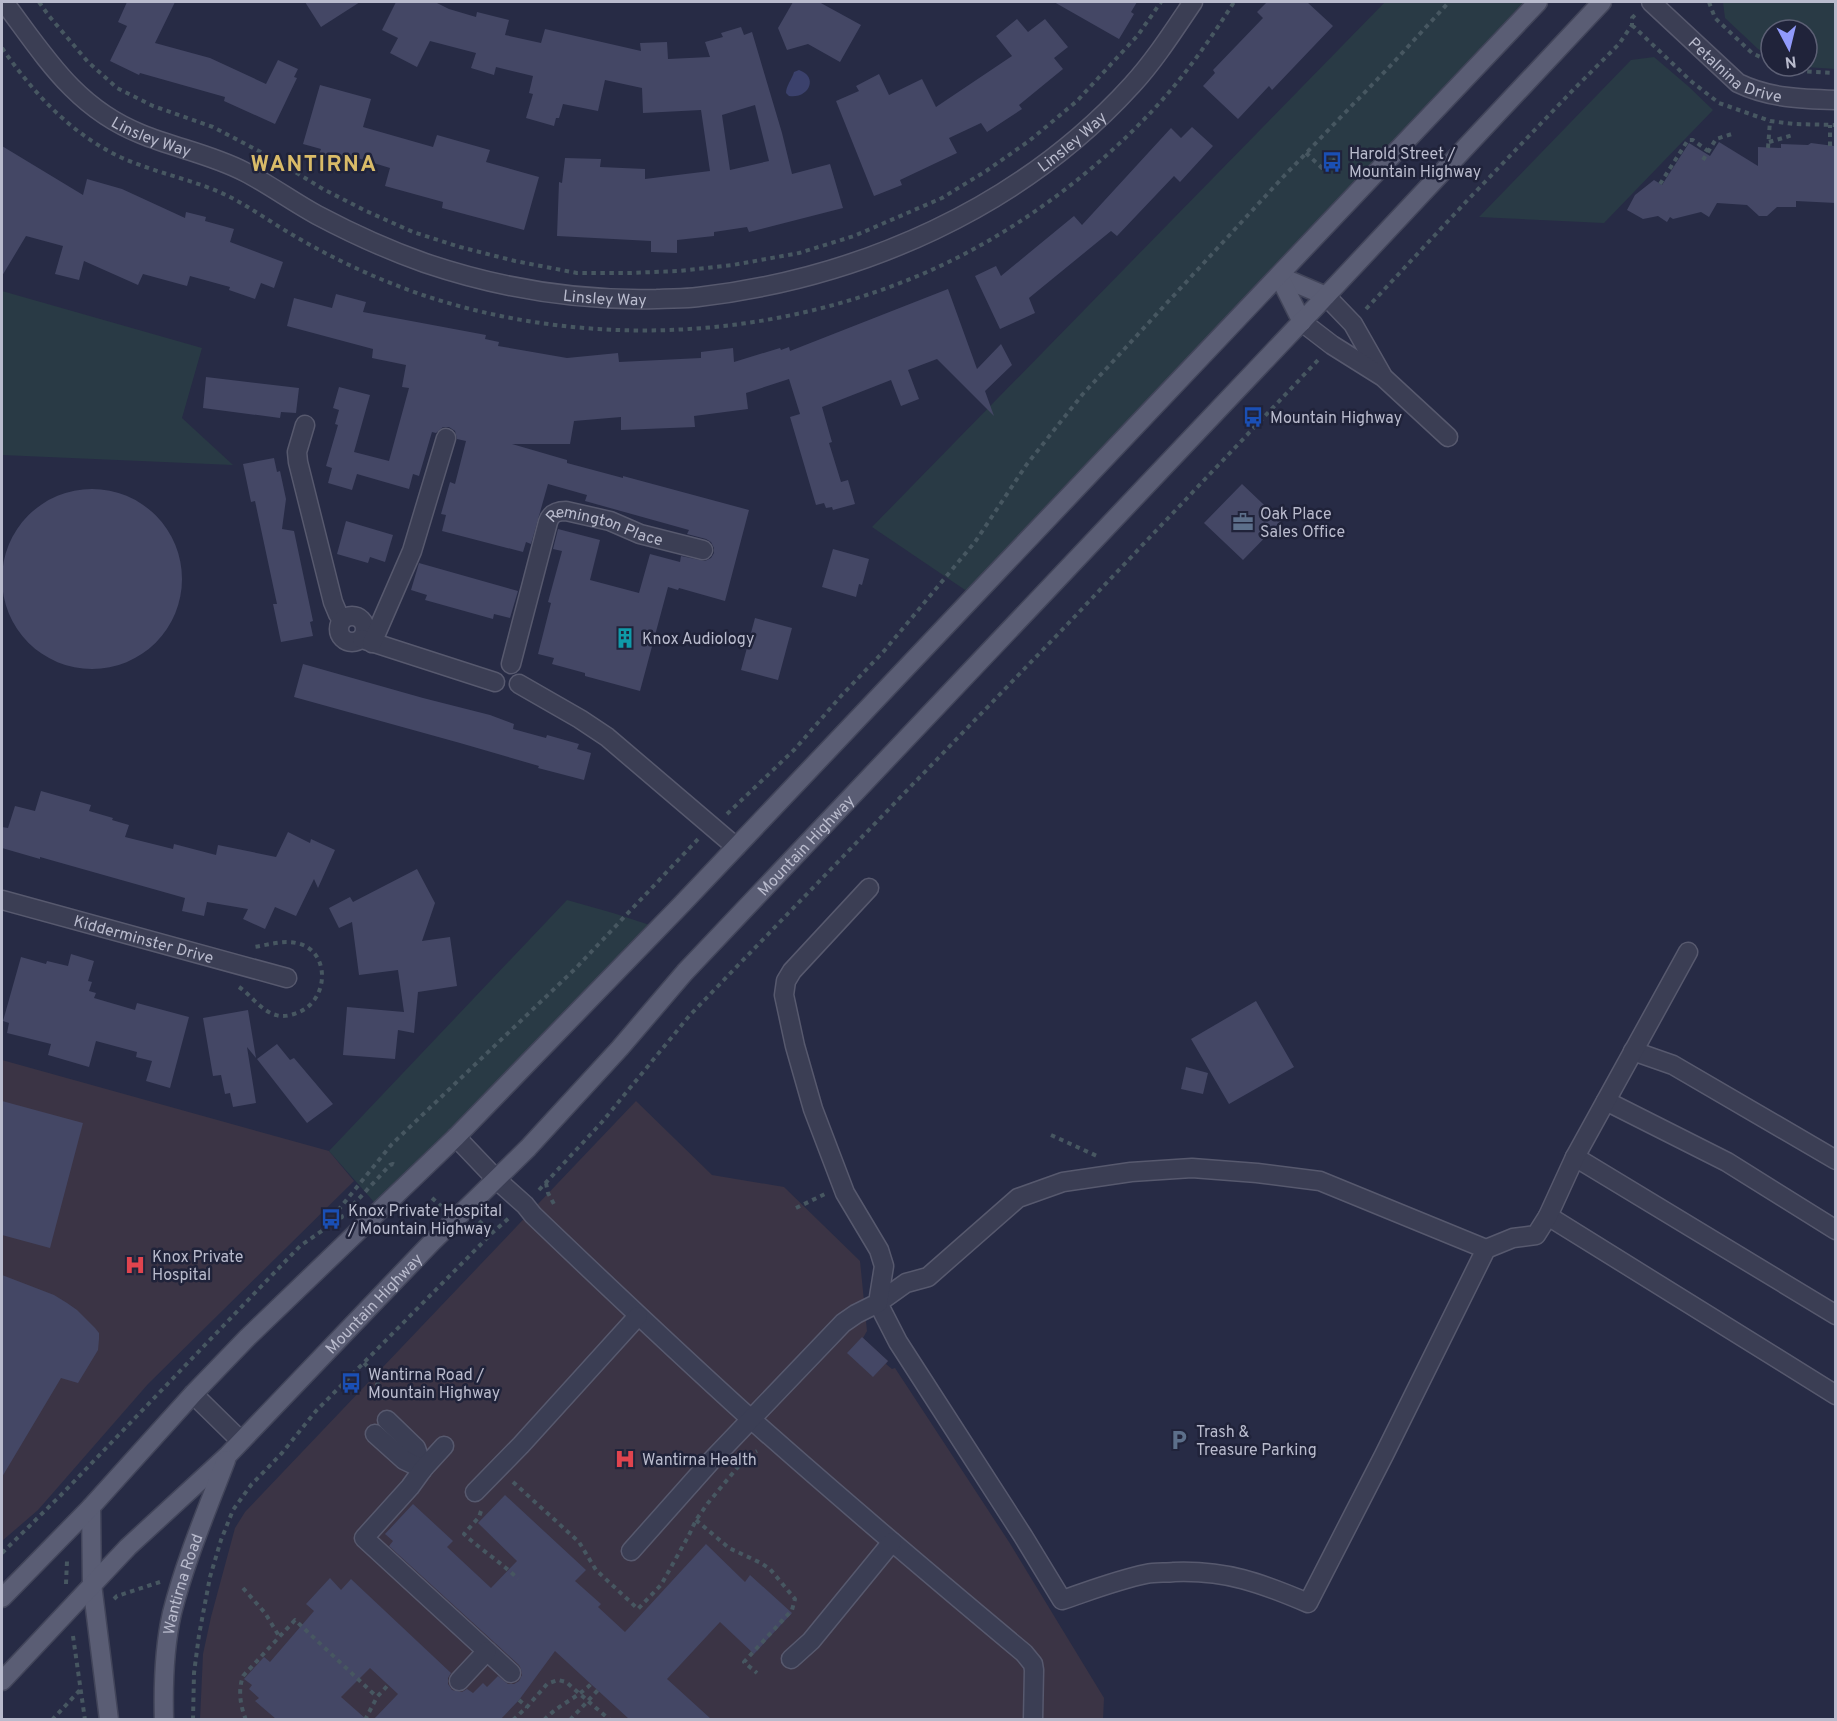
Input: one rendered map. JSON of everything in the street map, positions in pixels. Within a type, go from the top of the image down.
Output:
[{"type":"main road","points":[[2,1599],[247,1338],[456,1137],[736,847],[1538,2]]},
{"type":"main road","name":"Mountain Highway","points":[[2,1681],[128,1547],[228,1455],[432,1242],[497,1180],[620,1048],[685,972],[1602,2]]},
{"type":"main road","points":[[1279,276],[1326,296]]},
{"type":"main road","points":[[1279,276],[1302,321]]},
{"type":"main road","name":"Wantirna Road","points":[[164,1719],[166,1648],[172,1614],[202,1522],[228,1455]]},
{"type":"main road","points":[[90,1507],[92,1584],[109,1719]]},
{"type":"street","name":"Linsley Way","points":[[4,2],[66,83],[105,115],[139,134],[246,172],[317,215],[370,241],[424,262],[492,282],[555,294],[624,300],[696,298],[770,286],[833,270],[944,227],[992,200],[1042,166],[1109,109],[1153,59],[1193,2]]},
{"type":"street","name":"Petalnina Drive","points":[[1645,6],[1738,83],[1752,90],[1794,99],[1836,100]]},
{"type":"street","points":[[1326,296],[1353,324],[1383,377]]},
{"type":"street","points":[[1302,321],[1332,345],[1383,377],[1448,437]]},
{"type":"street","points":[[305,425],[297,452],[298,462],[333,602],[342,620],[339,628],[341,637],[349,642],[367,641],[495,682],[500,688],[508,690],[513,690],[519,684],[521,675],[511,664]]},
{"type":"street","points":[[367,641],[414,545],[446,438]]},
{"type":"street","name":"Remington Place","points":[[495,682],[497,669],[504,664],[511,664],[548,522],[554,513],[566,511],[610,521],[640,534],[703,550]]},
{"type":"street","points":[[519,684],[607,737],[736,847]]},
{"type":"street","points":[[869,888],[792,970],[786,981],[784,995],[795,1046],[813,1109],[842,1185],[859,1219],[879,1250],[884,1266],[878,1303],[898,1342],[1062,1600],[1148,1573],[1188,1572],[1220,1573],[1245,1579],[1308,1603],[1486,1249],[1513,1238],[1536,1235],[1548,1216],[1575,1156],[1688,952]]},
{"type":"street","name":"Kidderminster Drive","points":[[2,900],[287,978]]},
{"type":"street","points":[[1633,1051],[1673,1065],[1836,1160]]},
{"type":"street","points":[[1606,1101],[1727,1162],[1836,1230]]},
{"type":"street","points":[[456,1137],[497,1180],[638,1316],[751,1419],[1029,1658],[1033,1664],[1035,1677],[1033,1719]]},
{"type":"street","points":[[1575,1156],[1836,1315]]},
{"type":"street","points":[[631,1551],[675,1500],[843,1323],[878,1303],[906,1283],[927,1277],[1018,1198],[1063,1182],[1131,1172],[1192,1168],[1320,1181],[1486,1249]]},
{"type":"street","points":[[1548,1216],[1836,1395]]},
{"type":"street","points":[[884,1266],[906,1283]]},
{"type":"street","points":[[479,1498],[521,1445],[638,1316]]},
{"type":"street","points":[[193,1394],[241,1441]]},
{"type":"street","points":[[384,1419],[405,1460],[423,1469]]},
{"type":"street","points":[[444,1446],[364,1539],[511,1673]]},
{"type":"street","points":[[791,1659],[811,1641],[892,1542]]},
{"type":"street","points":[[459,1682],[487,1651]]},
{"type":"path","points":[[39,2],[88,62],[117,88],[153,106],[213,127],[366,211],[422,235],[515,261],[577,273],[629,273],[680,271],[733,265],[799,253],[854,236],[942,198],[1029,141],[1077,101],[1137,35],[1161,2]]},
{"type":"path","points":[[2,48],[43,100],[78,131],[96,143],[116,154],[191,180],[232,198],[297,238],[360,269],[436,298],[517,319],[603,329],[700,329],[756,322],[882,289],[927,272],[999,234],[1090,170],[1153,110],[1189,68],[1234,2]]},
{"type":"path","points":[[727,814],[795,749],[884,651],[975,542],[1027,464],[1083,394],[1449,2]]},
{"type":"path","points":[[1709,2],[1715,18],[1752,53],[1759,56]]},
{"type":"path","points":[[1353,324],[1470,197],[1619,44],[1632,26],[1632,18],[1645,6]]},
{"type":"path","points":[[1819,72],[1836,73]]},
{"type":"path","points":[[1770,121],[1768,145],[1793,135]]},
{"type":"path","points":[[1830,124],[1830,146]]},
{"type":"path","points":[[1703,160],[1716,139],[1735,133]]},
{"type":"path","points":[[1830,140],[1836,138]]},
{"type":"path","points":[[1660,184],[1688,140],[1693,140],[1708,151]]},
{"type":"path","points":[[1306,153],[1322,168],[1327,167],[1335,159]]},
{"type":"path","points":[[193,1719],[194,1672],[210,1577],[233,1510],[251,1485],[282,1453],[316,1411],[492,1233],[525,1205],[546,1183],[602,1122],[690,1015],[1332,345]]},
{"type":"path","points":[[342,1216],[339,1209],[392,1144],[576,968],[698,839]]},
{"type":"path","points":[[1051,1135],[1131,1172]]},
{"type":"path","points":[[2,1553],[69,1487],[300,1246],[342,1216],[390,1165],[397,1167]]},
{"type":"path","points":[[546,1183],[554,1205],[562,1213]]},
{"type":"path","points":[[796,1208],[842,1185]]},
{"type":"path","points":[[432,1198],[442,1206]]},
{"type":"path","points":[[478,1220],[492,1233]]},
{"type":"path","points":[[364,1363],[381,1380],[374,1388],[384,1419]]},
{"type":"path","points":[[510,1480],[579,1542],[596,1570],[638,1609],[661,1585],[696,1520],[730,1476],[751,1454],[761,1449],[771,1437]]},
{"type":"path","points":[[479,1498],[479,1517],[464,1534],[518,1579]]},
{"type":"path","points":[[696,1520],[729,1548],[770,1569],[795,1599],[792,1610],[744,1662],[757,1673]]},
{"type":"path","points":[[74,1641],[117,1596],[184,1576],[210,1577]]},
{"type":"path","points":[[243,1588],[265,1613],[279,1636]]},
{"type":"path","points":[[246,1719],[240,1695],[243,1676],[295,1620],[377,1697]]},
{"type":"path","points":[[513,1719],[548,1684],[558,1680],[566,1682],[610,1719]]},
{"type":"path","points":[[544,1719],[591,1684]]},
{"type":"path","points":[[365,1719],[377,1697],[388,1685]]},
{"type":"path","points":[[52,1719],[81,1689]]},
{"type":"path","points":[[570,1719],[598,1690]]},
{"type":"path","points":[[519,1700],[527,1707]]},
{"type":"shaded area","points":[[1385,2],[1538,2],[974,596],[872,527]]},
{"type":"shaded area","points":[[1723,2],[1835,2],[1835,69],[1819,68],[1819,18],[1759,18],[1759,50],[1725,18]]},
{"type":"shaded area","points":[[1654,57],[1713,110],[1604,223],[1479,217],[1631,60]]},
{"type":"shaded area","points":[[2,291],[202,348],[182,418],[233,465],[2,455]]},
{"type":"shaded area","points":[[567,900],[659,928],[381,1210],[329,1151]]},
{"type":"shaded area","name":"Knox Private Hospital","points":[[2,1060],[329,1151],[354,1181],[148,1384],[38,1510],[2,1541]]},
{"type":"shaded area","name":"Wantirna Health","points":[[636,1101],[712,1175],[784,1187],[860,1261],[867,1331],[863,1338],[888,1361],[886,1364],[892,1369],[895,1368],[1009,1542],[1104,1698],[1103,1720],[200,1720],[203,1654],[211,1617],[235,1528],[245,1512]]},
{"type":"water","points":[[799,70],[809,77],[809,87],[802,94],[789,96],[786,93],[787,88],[794,72]]},
{"type":"building","points":[[127,2],[175,2],[155,43],[210,58],[266,84],[278,60],[298,69],[294,77],[297,78],[275,124],[224,101],[225,97],[140,73],[139,75],[110,61],[127,26],[118,22]]},
{"type":"building","points":[[305,2],[360,2],[321,27]]},
{"type":"building","points":[[396,2],[435,2],[476,17],[477,12],[509,20],[505,35],[541,43],[545,29],[641,51],[640,43],[667,42],[668,59],[710,57],[705,42],[723,37],[721,33],[741,27],[744,35],[752,32],[792,174],[830,164],[843,208],[749,232],[747,227],[714,232],[714,236],[677,240],[677,253],[651,252],[651,241],[557,236],[559,182],[562,183],[565,158],[601,159],[600,167],[645,169],[645,179],[710,171],[701,110],[643,113],[642,88],[605,80],[598,111],[563,104],[554,126],[526,118],[533,94],[529,93],[533,76],[496,67],[494,75],[471,68],[476,53],[430,41],[417,67],[390,53],[398,38],[382,30]],"holes":[[[755,105],[769,161],[730,170],[722,115]]]},
{"type":"building","points":[[793,2],[819,2],[861,25],[840,62],[808,44],[787,50],[778,28]]},
{"type":"building","points":[[1054,2],[1137,2],[1131,12],[1134,14],[1119,39]]},
{"type":"building","points":[[1267,2],[1307,2],[1333,26],[1272,90],[1269,86],[1238,119],[1203,86],[1215,73],[1213,70],[1263,18],[1257,12]]},
{"type":"building","points":[[1017,19],[1028,32],[1045,19],[1068,47],[1054,58],[1063,69],[1019,105],[1022,109],[987,132],[981,123],[949,138],[957,153],[900,180],[902,185],[874,196],[836,101],[859,91],[856,86],[879,74],[889,95],[922,79],[936,107],[1012,56],[996,36]]},
{"type":"building","points":[[320,85],[371,99],[363,127],[433,147],[437,135],[490,150],[486,162],[539,177],[524,230],[442,208],[443,202],[385,186],[390,168],[354,157],[353,163],[344,161],[319,154],[321,149],[303,144]]},
{"type":"building","points":[[1192,127],[1213,146],[1180,182],[1174,176],[1117,236],[1111,231],[1029,298],[1035,313],[1000,329],[975,276],[996,266],[1001,276],[1074,216],[1082,225],[1171,128],[1181,138]]},
{"type":"building","points":[[1719,142],[1758,166],[1758,147],[1781,148],[1781,144],[1808,145],[1811,143],[1834,146],[1836,203],[1796,201],[1796,207],[1777,207],[1767,216],[1759,216],[1747,205],[1717,203],[1709,217],[1701,212],[1673,219],[1670,217],[1667,222],[1658,216],[1643,219],[1627,210],[1635,195],[1654,180],[1662,185],[1689,143],[1710,156]]},
{"type":"building","points":[[2,146],[83,195],[87,179],[122,189],[185,218],[186,212],[206,217],[205,221],[234,229],[230,242],[283,262],[274,288],[261,283],[255,299],[229,290],[230,287],[190,276],[187,286],[143,274],[138,285],[84,261],[79,280],[55,274],[63,246],[26,236],[2,276]]},
{"type":"building","points":[[948,289],[977,369],[1001,344],[1012,365],[985,391],[994,416],[937,359],[908,370],[919,399],[901,406],[891,380],[822,407],[832,442],[829,443],[841,482],[848,480],[855,504],[833,510],[832,507],[826,508],[824,503],[816,505],[790,417],[800,414],[789,379],[746,393],[748,409],[694,416],[695,427],[621,430],[621,417],[574,421],[570,444],[512,444],[567,460],[567,463],[749,510],[725,601],[668,587],[640,691],[585,676],[585,673],[552,664],[554,658],[538,654],[551,603],[548,602],[562,551],[553,549],[558,529],[600,540],[590,580],[639,593],[650,554],[680,562],[681,556],[705,561],[714,553],[711,542],[687,534],[689,530],[585,501],[587,495],[548,484],[531,544],[526,542],[523,552],[442,531],[446,515],[441,514],[450,482],[455,484],[466,441],[457,439],[455,431],[449,427],[443,427],[436,433],[432,432],[419,476],[413,474],[409,489],[357,474],[352,490],[328,483],[332,468],[326,466],[338,425],[335,424],[339,410],[333,408],[339,387],[370,395],[354,452],[389,461],[409,388],[402,387],[406,365],[372,358],[373,349],[287,326],[294,298],[332,308],[336,294],[366,302],[363,312],[486,335],[485,339],[499,342],[498,346],[567,358],[618,353],[619,362],[701,358],[701,352],[733,348],[734,362],[780,348],[781,350],[789,347],[790,351]]},
{"type":"building","points":[[206,377],[299,388],[296,413],[281,412],[280,418],[203,408]]},
{"type":"building","points":[[274,458],[277,472],[280,471],[286,499],[282,529],[294,531],[313,621],[310,622],[313,636],[281,642],[273,604],[277,604],[255,501],[251,502],[243,464]]},
{"type":"building","name":"Oak Place Sales Office","points":[[1242,484],[1281,521],[1243,560],[1204,523]]},
{"type":"building","points":[[92,489],[127,496],[156,515],[175,544],[182,579],[175,614],[156,643],[127,662],[92,669],[57,662],[28,643],[9,614],[2,579],[9,544],[28,515],[57,496]]},
{"type":"building","points":[[346,521],[393,535],[385,562],[370,557],[368,563],[337,554]]},
{"type":"building","points":[[833,549],[869,559],[856,597],[822,587]]},
{"type":"building","points":[[419,563],[518,591],[510,618],[494,614],[493,619],[425,600],[427,595],[411,590]]},
{"type":"building","points":[[755,618],[792,628],[778,680],[741,670]]},
{"type":"building","points":[[303,664],[490,715],[514,724],[513,729],[579,744],[577,749],[591,753],[584,780],[294,697]]},
{"type":"building","points":[[41,791],[91,805],[89,811],[129,825],[125,837],[173,849],[174,844],[216,855],[218,845],[276,857],[288,832],[310,843],[311,839],[335,850],[318,888],[314,879],[296,916],[275,907],[265,929],[243,919],[248,909],[207,902],[204,916],[182,911],[185,898],[2,848],[2,827],[8,828],[15,806],[35,811]]},
{"type":"building","points":[[417,869],[435,903],[422,941],[450,937],[457,986],[418,992],[414,1033],[398,1030],[395,1059],[343,1055],[347,1007],[404,1012],[398,970],[359,975],[352,922],[339,928],[329,908],[350,897],[353,902]]},
{"type":"building","points":[[71,954],[94,961],[88,981],[92,982],[89,991],[96,993],[94,998],[135,1010],[137,1003],[189,1017],[170,1088],[146,1081],[152,1061],[136,1057],[137,1052],[96,1041],[89,1067],[48,1055],[51,1044],[7,1033],[9,1023],[3,1021],[21,957],[46,964],[47,961],[68,966]]},
{"type":"building","points":[[1256,1001],[1294,1067],[1229,1104],[1191,1039]]},
{"type":"building","points":[[248,1010],[256,1058],[247,1047],[256,1103],[233,1107],[230,1093],[225,1094],[221,1075],[213,1076],[203,1018]]},
{"type":"building","points":[[277,1044],[290,1060],[294,1058],[333,1104],[307,1123],[257,1059]]},
{"type":"building","points":[[1186,1067],[1208,1073],[1203,1094],[1181,1089]]},
{"type":"building","points":[[2,1101],[83,1123],[50,1248],[2,1235]]},
{"type":"building","points":[[2,1275],[54,1295],[67,1303],[95,1328],[99,1333],[99,1339],[98,1350],[78,1383],[61,1378],[2,1477]]},
{"type":"building","points":[[862,1337],[888,1361],[873,1377],[847,1353]]},
{"type":"building","points":[[505,1495],[586,1570],[575,1581],[601,1604],[598,1607],[625,1632],[706,1544],[745,1582],[750,1575],[792,1613],[754,1654],[720,1622],[667,1679],[711,1719],[629,1719],[555,1651],[519,1700],[501,1719],[374,1719],[398,1694],[370,1668],[341,1697],[366,1719],[276,1719],[255,1701],[259,1698],[249,1689],[252,1685],[244,1679],[264,1657],[270,1662],[314,1611],[306,1604],[330,1578],[341,1590],[351,1579],[451,1673],[448,1684],[452,1690],[462,1692],[467,1689],[473,1693],[483,1683],[487,1687],[498,1676],[508,1684],[519,1681],[522,1675],[519,1665],[389,1546],[393,1541],[385,1534],[413,1504],[453,1541],[447,1547],[491,1588],[517,1561],[478,1523]]},
{"type":"place","name":"Harold Street / Mountain Highway","points":[[1332,162]]},
{"type":"place","name":"Mountain Highway","points":[[1253,417]]},
{"type":"place","name":"Oak Place Sales Office","points":[[1243,522]]},
{"type":"place","name":"Knox Audiology","points":[[625,638]]},
{"type":"place","name":"Knox Private Hospital / Mountain Highway","points":[[331,1219]]},
{"type":"place","name":"Knox Private Hospital","points":[[135,1265]]},
{"type":"place","name":"Wantirna Road / Mountain Highway","points":[[351,1383]]},
{"type":"place","name":"Trash & Treasure Parking","points":[[1179,1440]]},
{"type":"place","name":"Wantirna Health","points":[[625,1459]]},
{"type":"district","name":"WANTIRNA","points":[[314,163]]}]
